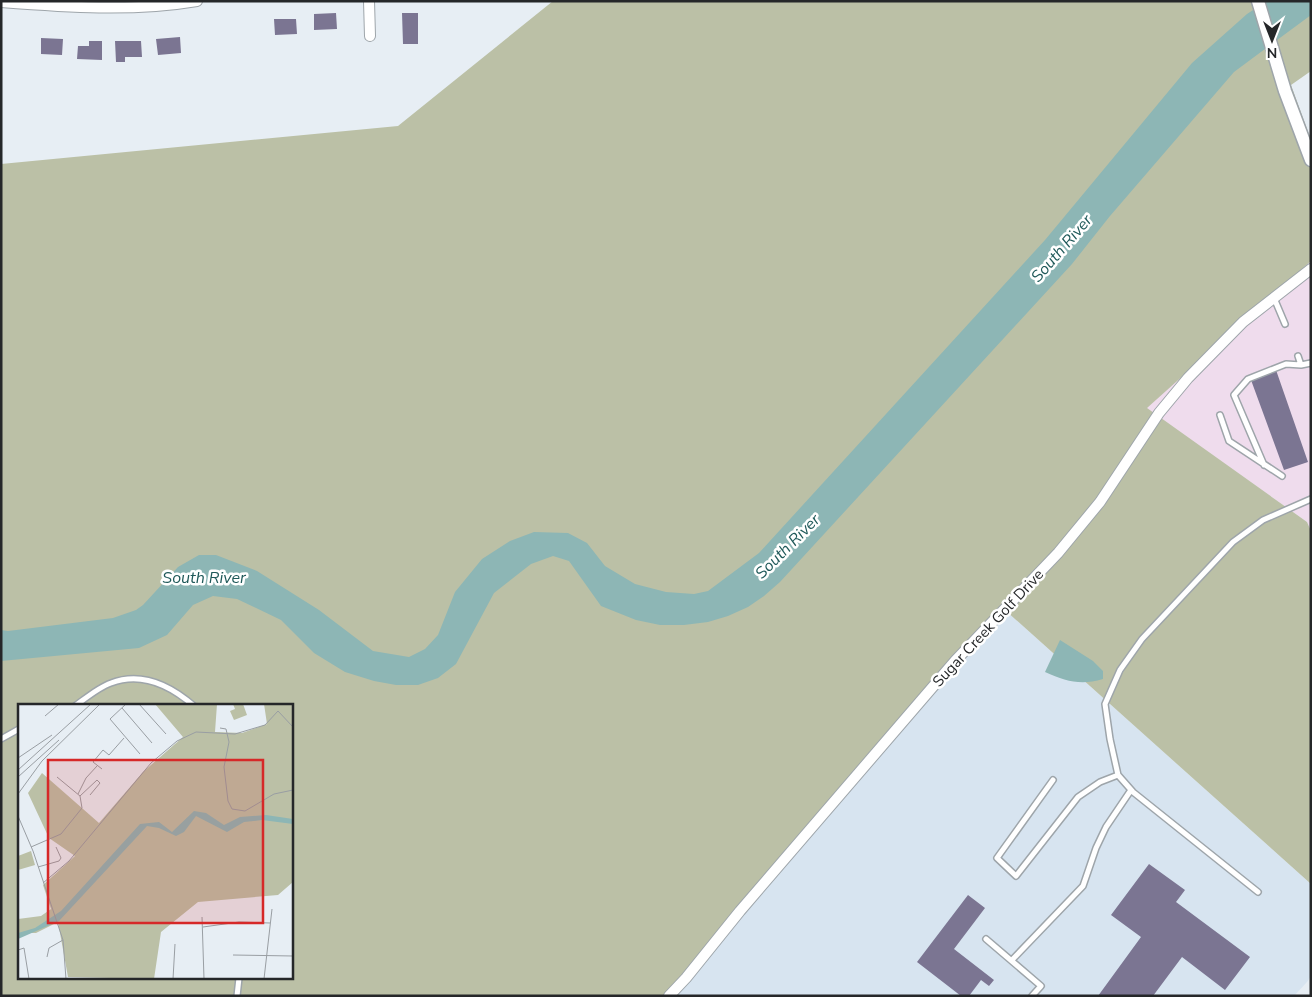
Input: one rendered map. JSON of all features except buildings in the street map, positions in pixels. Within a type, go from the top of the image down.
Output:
[{"type":"street","points":[[1,2],[58,7],[144,8],[197,1]]},
{"type":"street","points":[[369,1],[370,36]]},
{"type":"street","points":[[1258,1],[1285,90],[1311,160]]},
{"type":"street","name":"Sugar Creek Golf Drive","points":[[669,996],[955,661],[1058,553],[1100,502],[1159,413],[1188,378],[1243,322],[1311,269]]},
{"type":"lane","points":[[1274,298],[1285,324]]},
{"type":"lane","points":[[1298,356],[1301,365]]},
{"type":"lane","points":[[1264,465],[1234,396],[1248,379],[1286,364],[1301,365],[1311,363]]},
{"type":"lane","points":[[1220,415],[1229,441],[1282,476]]},
{"type":"lane","points":[[1258,892],[1132,790],[1118,775],[1105,704],[1120,670],[1142,639],[1233,542],[1263,520],[1311,499]]},
{"type":"lane","points":[[77,704],[110,683],[129,678],[150,680],[170,687],[191,704]]},
{"type":"lane","points":[[1,739],[18,730]]},
{"type":"lane","points":[[1054,780],[997,858],[1016,876],[1078,797],[1100,782],[1118,775]]},
{"type":"lane","points":[[1012,960],[1083,886],[1096,848],[1106,827],[1132,790]]},
{"type":"lane","points":[[986,939],[1040,986],[1032,996]]},
{"type":"lane","points":[[237,996],[239,980]]},
{"type":"shaded area","points":[[553,1],[1253,1],[1255,8],[1311,1],[1311,71],[1291,85],[1311,140],[1311,261],[1147,408],[1307,522],[1311,531],[1311,884],[1005,610],[671,996],[1,996],[1,164],[398,126]]},
{"type":"shaded area","points":[[1311,261],[1311,531],[1307,522],[1146,408]]},
{"type":"shaded area","points":[[1005,610],[1311,884],[1311,976],[1307,982],[1294,996],[671,996]]},
{"type":"water","name":"South River","points":[[1267,1],[1311,1],[1311,15],[1234,72],[1110,216],[1072,264],[780,582],[748,607],[708,622],[684,625],[660,625],[636,620],[601,606],[569,561],[553,556],[531,564],[494,593],[456,664],[438,678],[418,685],[396,685],[374,681],[345,672],[314,653],[281,620],[237,599],[213,596],[193,605],[167,635],[139,648],[1,661],[1,630],[8,631],[113,618],[136,610],[143,605],[178,567],[199,555],[216,555],[257,571],[319,610],[373,651],[409,657],[425,649],[438,635],[455,592],[482,559],[510,541],[534,532],[568,533],[587,543],[605,566],[635,584],[666,592],[694,594],[708,591],[759,553],[1045,240],[1192,63],[1247,14]]},
{"type":"water","points":[[1060,640],[1093,661],[1103,671],[1103,679],[1073,682],[1045,672]]}]
